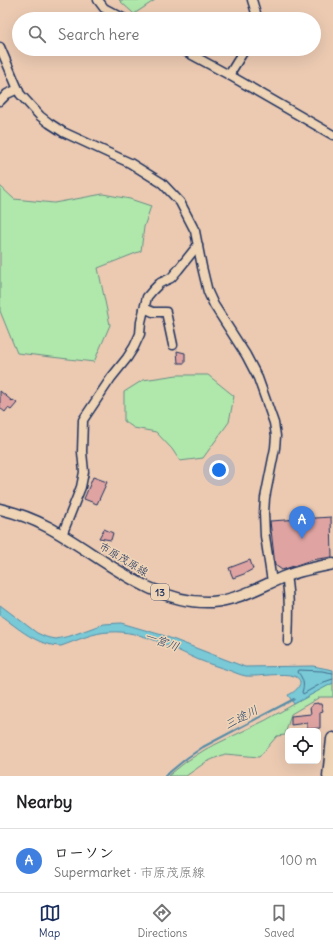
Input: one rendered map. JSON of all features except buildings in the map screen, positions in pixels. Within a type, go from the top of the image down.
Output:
[{"type":"highway","points":[[329,776],[333,739]]},
{"type":"main road","name":"市原茂原線","points":[[0,509],[31,518],[62,535],[140,584],[172,597],[197,602],[224,601],[238,597],[300,571],[333,564]]},
{"type":"street","points":[[98,0],[104,8],[112,12]]},
{"type":"street","points":[[252,0],[256,12]]},
{"type":"street","points":[[0,47],[18,89],[28,104],[49,123],[63,132],[130,163],[162,183],[180,202],[195,231],[202,267],[211,299],[255,372],[274,424],[276,436],[275,448],[265,498],[264,513],[265,536],[272,582]]},
{"type":"street","points":[[194,56],[333,135]]},
{"type":"street","points":[[229,75],[241,56]]},
{"type":"street","points":[[0,101],[7,94],[18,89]]},
{"type":"street","points":[[62,535],[81,487],[84,472],[82,433],[84,420],[111,378],[134,347],[140,334],[144,308],[153,290],[160,283],[170,278],[198,245]]},
{"type":"street","points":[[144,308],[153,312],[166,312],[173,345]]},
{"type":"street","points":[[286,576],[290,607],[288,641]]},
{"type":"green space","points":[[119,0],[155,0],[137,12],[132,12]]},
{"type":"green space","points":[[0,186],[14,199],[54,203],[103,194],[130,199],[151,206],[144,227],[141,251],[98,268],[110,325],[94,362],[17,353],[0,311]]},
{"type":"green space","points":[[177,375],[208,375],[234,396],[229,422],[203,458],[180,461],[172,449],[156,432],[134,428],[124,421],[124,392],[143,380]]},
{"type":"green space","points":[[333,683],[333,697],[320,697],[291,714],[287,728],[285,728],[285,735],[277,736],[259,757],[225,754],[206,762],[186,776],[168,776],[187,761],[206,749],[266,720]]},
{"type":"water","name":"一宮川","points":[[0,605],[37,633],[46,637],[56,639],[70,636],[103,624],[121,623],[162,635],[245,667],[313,666],[333,670],[333,683],[294,704],[288,695],[297,689],[300,681],[294,676],[284,674],[244,676],[199,660],[145,637],[122,632],[98,633],[61,646],[52,645],[36,640],[0,615]]},
{"type":"waterway","name":"三途川","points":[[165,776],[203,747],[294,699]]},
{"type":"place","name":"ローソン","points":[[302,539]]}]
